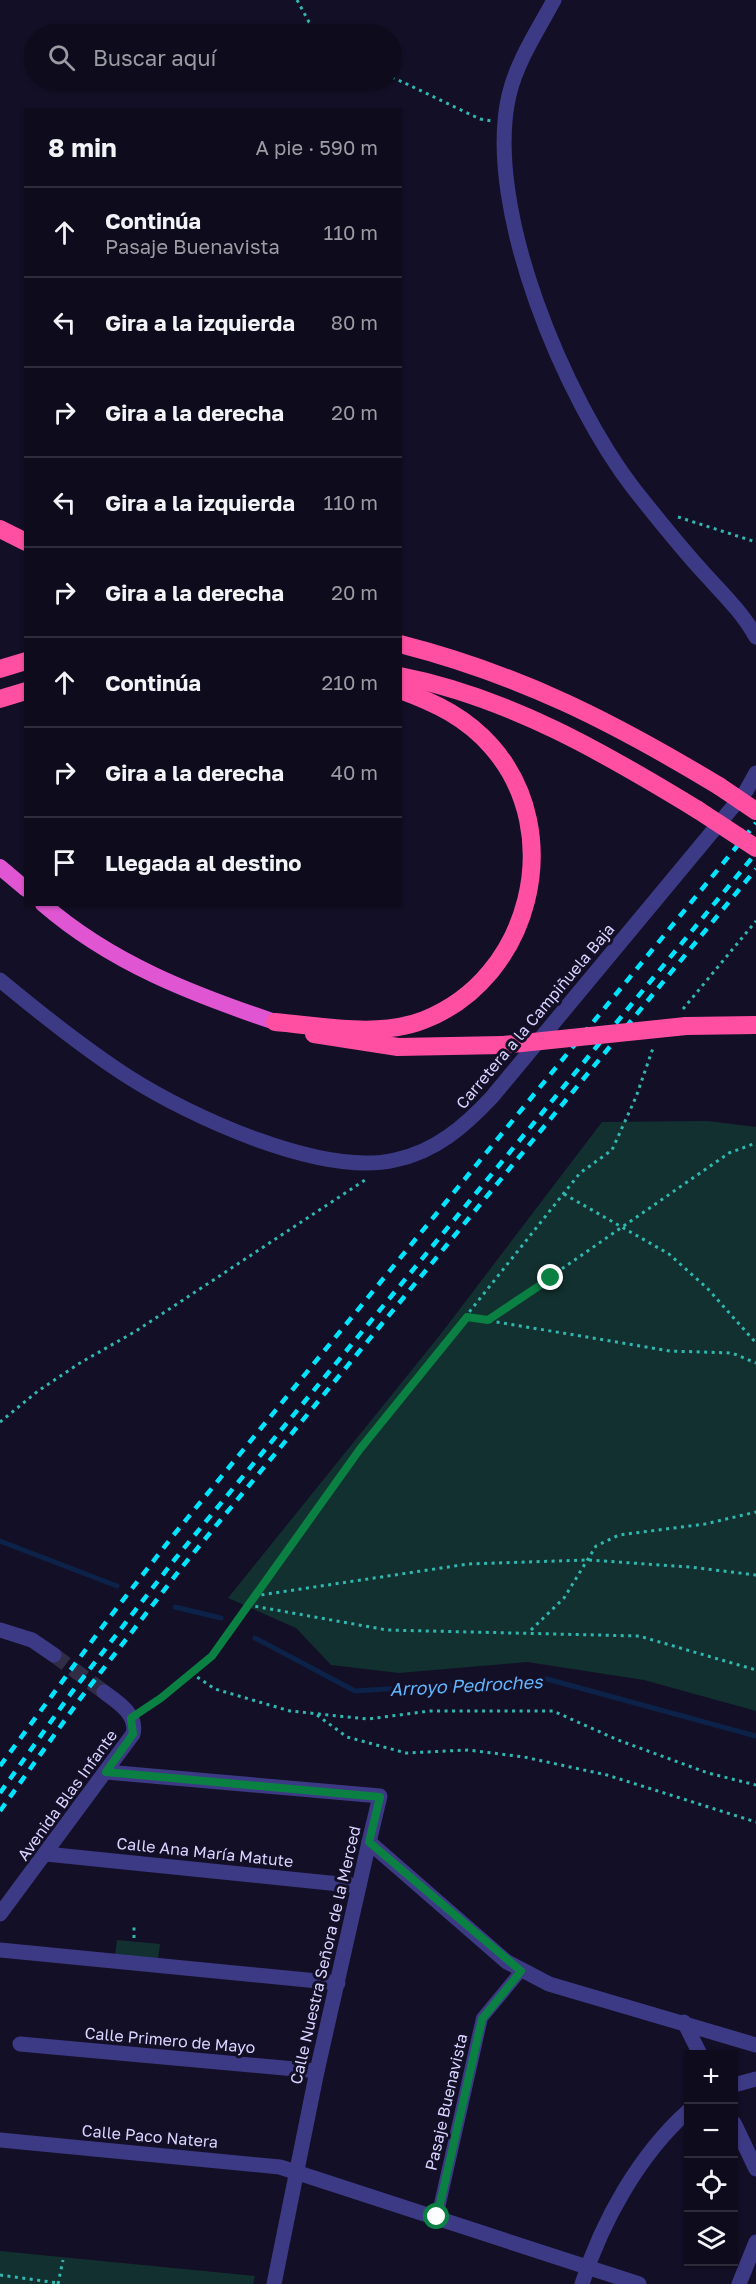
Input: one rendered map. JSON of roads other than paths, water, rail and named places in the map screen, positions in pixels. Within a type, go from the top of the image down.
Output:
[{"type":"highway","points":[[0,529],[24,541]]},
{"type":"highway","points":[[402,645],[503,674],[583,709],[647,742],[756,811]]},
{"type":"highway","points":[[0,669],[24,662]]},
{"type":"highway","points":[[402,677],[475,697],[540,722],[622,764],[756,848]]},
{"type":"highway","points":[[275,1022],[378,1029],[402,1027],[425,1020],[456,1004],[479,984],[505,953],[521,923],[530,891],[534,859],[531,827],[524,799],[511,773],[492,747],[469,724],[437,704],[402,691]]},
{"type":"highway","points":[[0,699],[24,692]]},
{"type":"highway","points":[[0,867],[24,887]]},
{"type":"highway","points":[[46,906],[92,941],[140,969],[181,989],[321,1037],[398,1047],[503,1045],[683,1020],[756,1025]]},
{"type":"street","points":[[554,0],[518,68],[509,95],[505,124],[506,169],[517,232],[545,323],[577,398],[596,434],[635,490],[736,607],[756,637]]},
{"type":"street","name":"Carretera a la Campiñuela Baja","points":[[0,980],[86,1048],[128,1077],[173,1102],[273,1144],[310,1156],[353,1163],[396,1160],[416,1154],[443,1140],[465,1125],[492,1097],[746,791],[756,773]]},
{"type":"street","points":[[0,1630],[32,1641],[54,1655]]},
{"type":"street","name":"Avenida Blas Infante","points":[[0,1914],[130,1740],[133,1720],[104,1692]]},
{"type":"street","name":"Calle Nuestra Señora de la Merced","points":[[106,1772],[380,1797],[317,2071],[274,2284]]},
{"type":"street","points":[[369,1842],[521,1971],[549,1984],[756,2045]]},
{"type":"street","name":"Calle Ana María Matute","points":[[46,1854],[359,1886]]},
{"type":"street","points":[[0,1950],[338,1983]]},
{"type":"street","name":"Pasaje Buenavista","points":[[437,2217],[482,2019],[521,1971]]},
{"type":"street","points":[[684,2022],[698,2050]]},
{"type":"street","name":"Calle Primero de Mayo","points":[[20,2044],[317,2071]]},
{"type":"street","points":[[738,2084],[756,2079]]},
{"type":"street","points":[[582,2284],[588,2266],[626,2189],[648,2156],[684,2116]]},
{"type":"street","points":[[738,2131],[756,2169]]},
{"type":"street","name":"Calle Paco Natera","points":[[0,2140],[280,2167],[639,2284]]},
{"type":"street","points":[[739,2284],[756,2242]]},
{"type":"waterway","name":"Arroyo Pedroches","points":[[0,1541],[117,1586]]},
{"type":"waterway","name":"Arroyo Pedroches","points":[[175,1607],[221,1618]]},
{"type":"waterway","name":"Arroyo Pedroches","points":[[255,1638],[355,1691],[547,1679],[756,1736]]},
{"type":"tunnel","points":[[54,1655],[104,1692]]},
{"type":"railway","points":[[0,1766],[172,1537],[756,823]]},
{"type":"railway","points":[[0,1793],[72,1692],[175,1559],[756,853]]},
{"type":"railway","points":[[0,1811],[80,1699],[182,1567],[756,869]]}]
